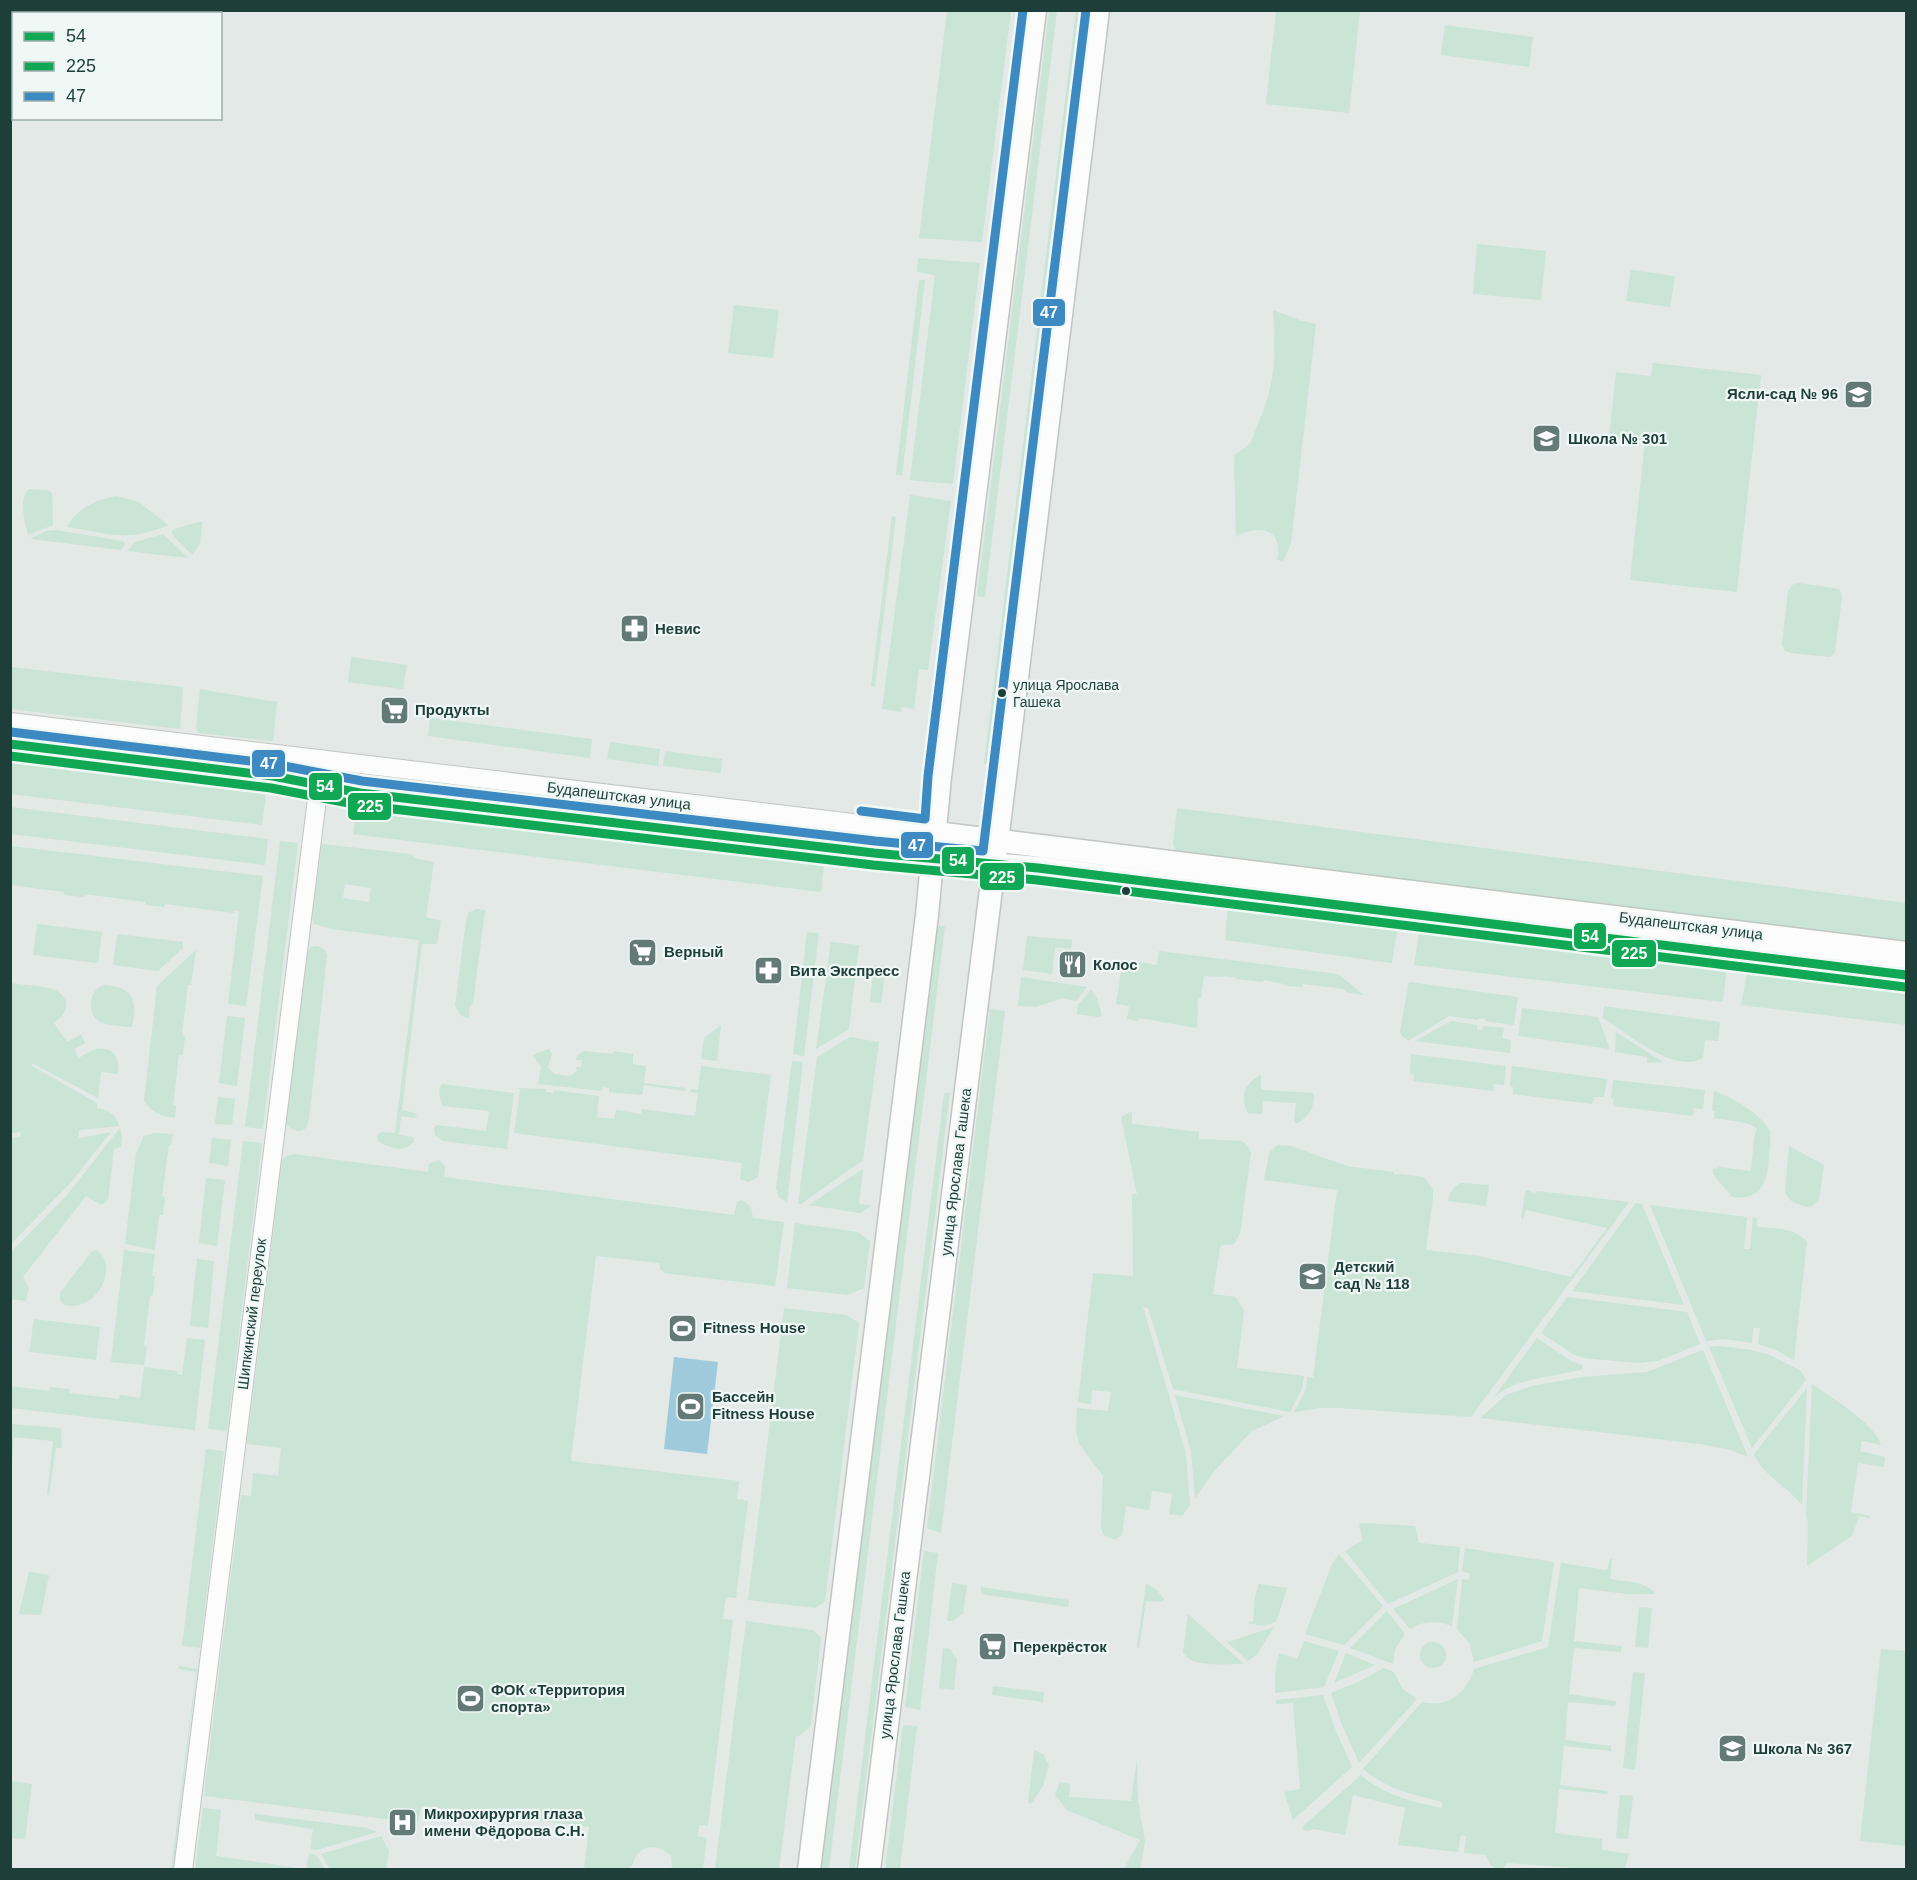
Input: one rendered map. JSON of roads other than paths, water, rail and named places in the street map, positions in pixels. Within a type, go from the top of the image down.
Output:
[{"type":"street","points":[[809,1869],[1035,10]]},
{"type":"street","name":"улица Ярослава Гашека","points":[[869,1869],[1098,10]]},
{"type":"street","name":"Будапештская улица","points":[[10,722],[936,833],[1906,953]]},
{"type":"street","name":"Будапештская улица","points":[[10,744],[273,776],[360,793],[933,859],[994,864],[1906,975]]},
{"type":"street","name":"Шипкинский переулок","points":[[183,1869],[322,759]]},
{"type":"water","name":"Бассейн Fitness House","points":[[674,1357],[718,1362],[707,1454],[664,1449]]},
{"type":"place","name":"Ясли-сад № 96","points":[[1859,394]]},
{"type":"place","name":"Школа № 301","points":[[1547,439]]},
{"type":"place","name":"Невис","points":[[634,629]]},
{"type":"place","name":"улица Ярослава Гашека","points":[[1002,693]]},
{"type":"place","name":"Продукты","points":[[394,710]]},
{"type":"place","name":"Верный","points":[[643,952]]},
{"type":"place","name":"Колос","points":[[1072,965]]},
{"type":"place","name":"Вита Экспресс","points":[[769,971]]},
{"type":"place","name":"Детский сад № 118","points":[[1313,1276]]},
{"type":"place","name":"Fitness House","points":[[682,1328]]},
{"type":"place","name":"Бассейн Fitness House","points":[[691,1406]]},
{"type":"place","name":"Перекрёсток","points":[[992,1647]]},
{"type":"place","name":"ФОК «Территория спорта»","points":[[470,1699]]},
{"type":"place","name":"Школа № 367","points":[[1732,1749]]},
{"type":"place","name":"Микрохирургия глаза имени Фёдорова С.Н.","points":[[403,1823]]}]
